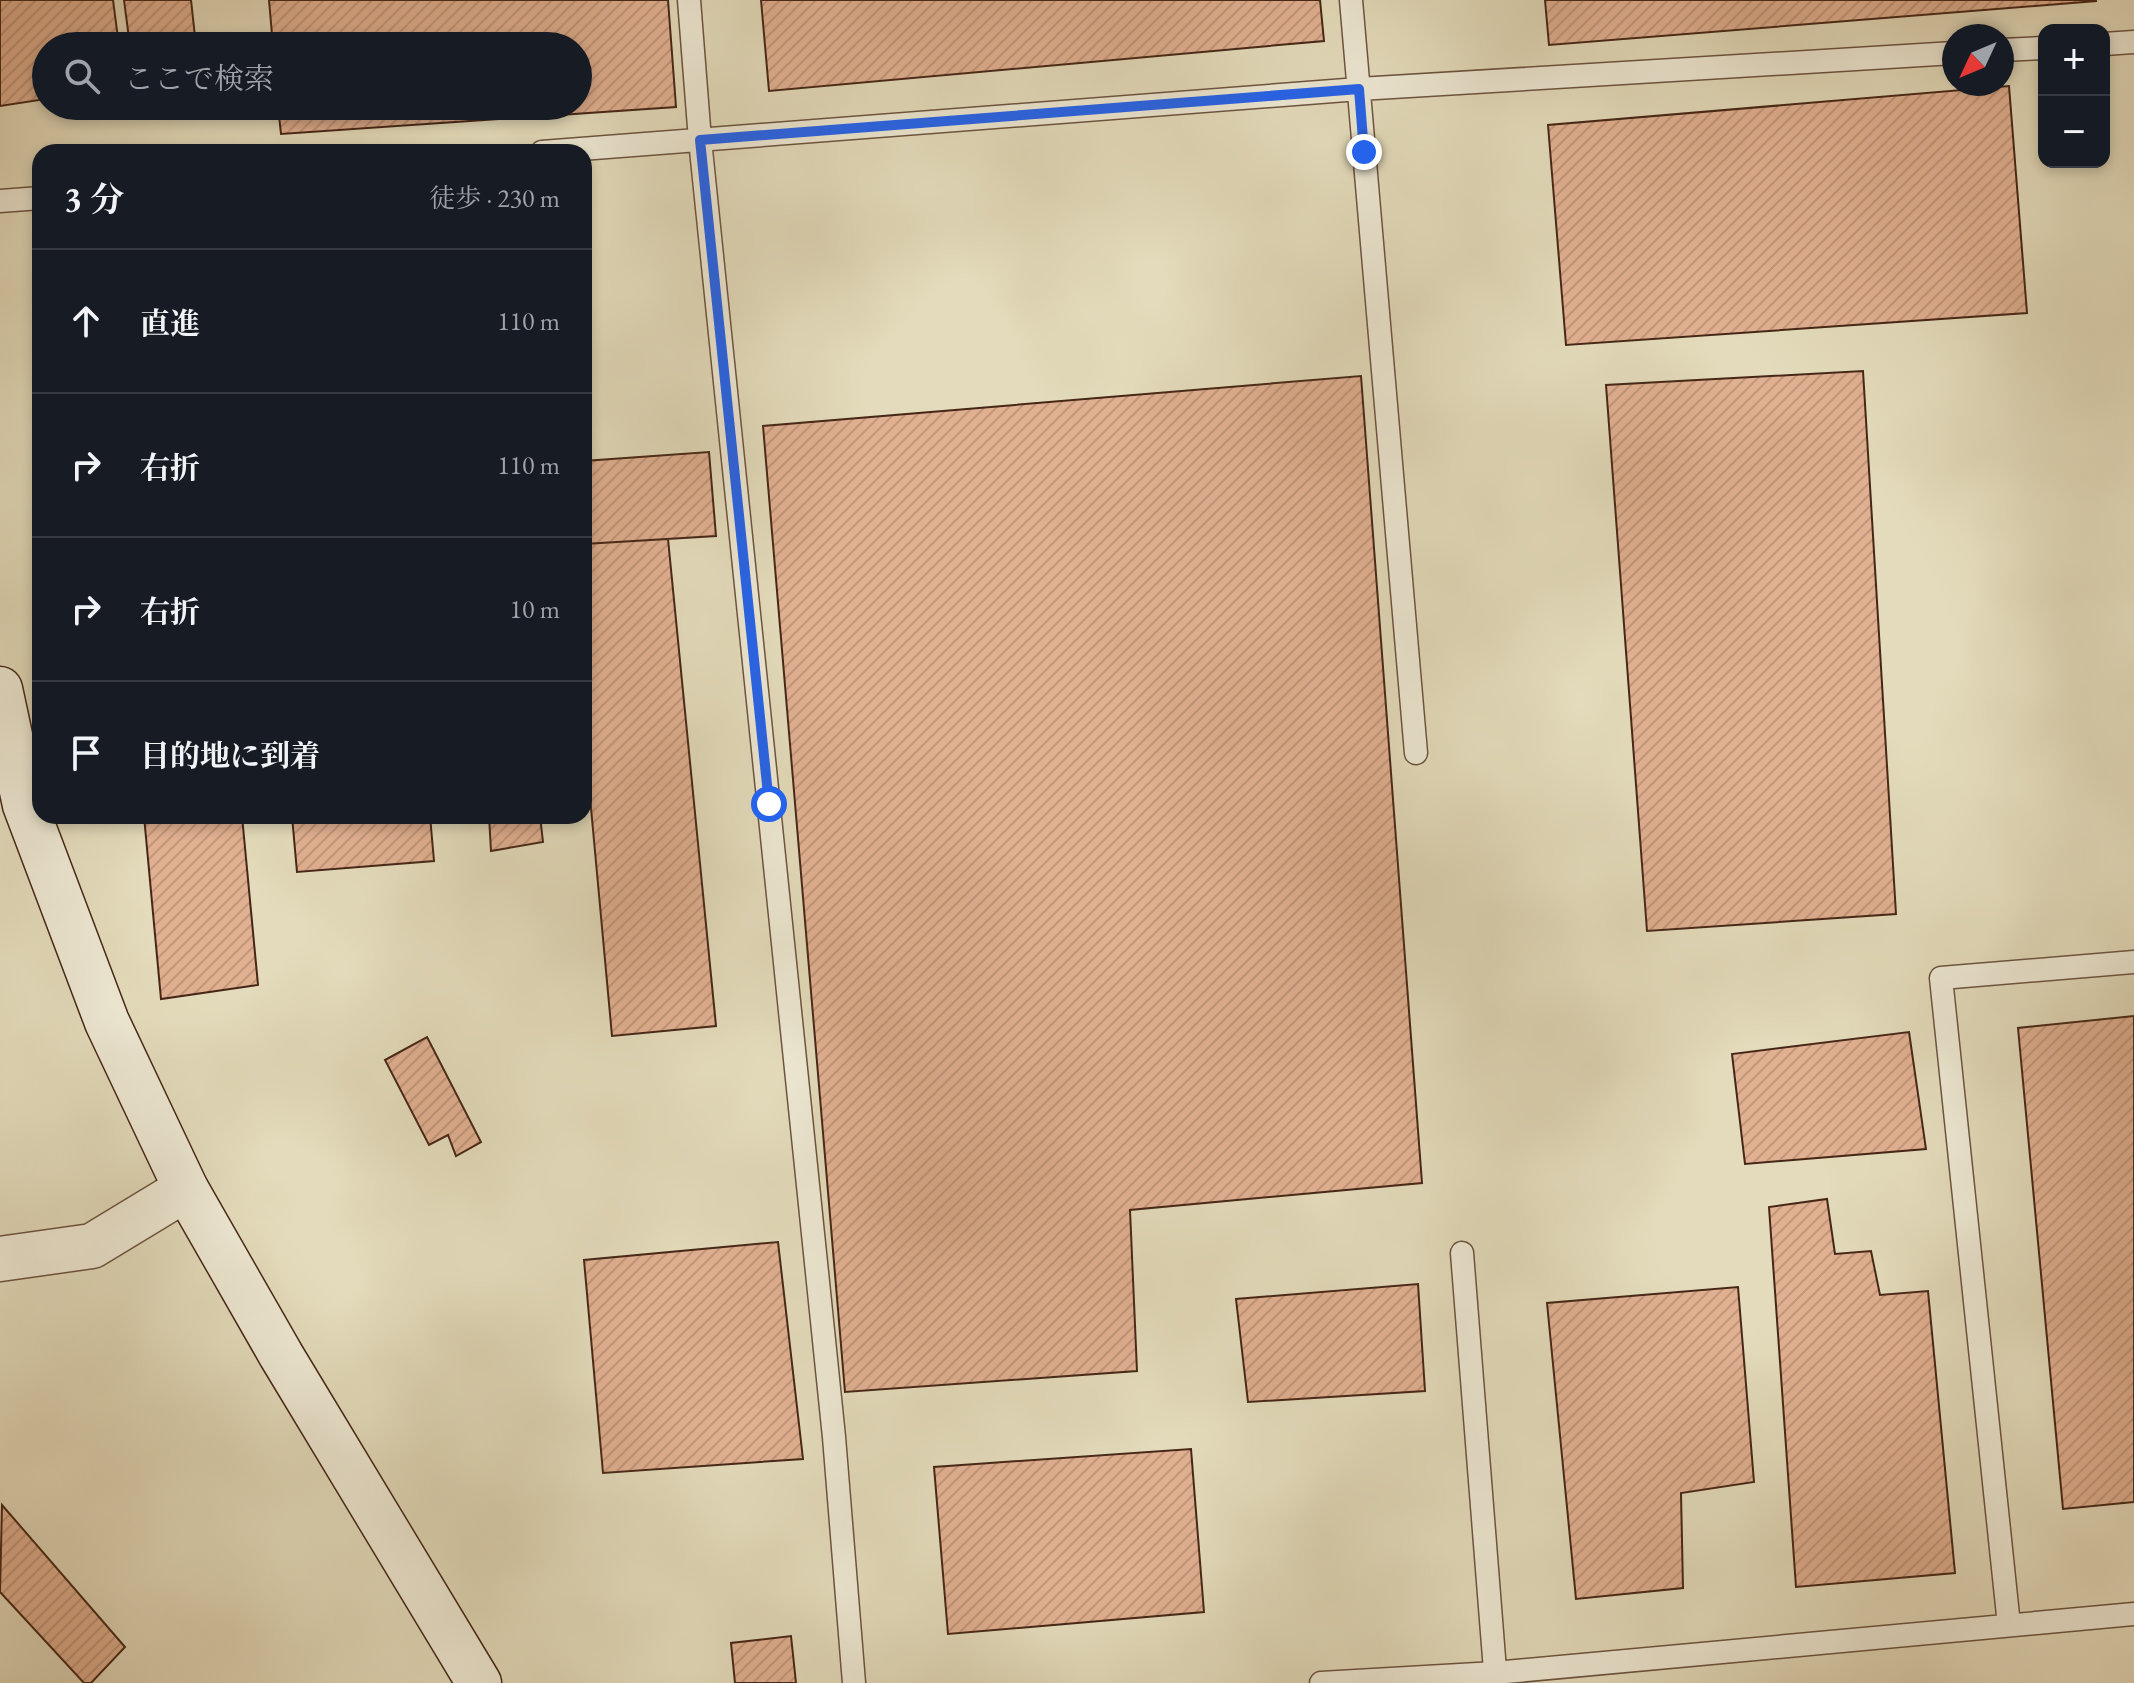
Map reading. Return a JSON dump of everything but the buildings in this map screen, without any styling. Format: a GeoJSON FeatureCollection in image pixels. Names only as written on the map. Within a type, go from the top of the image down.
{"type":"FeatureCollection","features":[{"type":"Feature","properties":{"kind":"street"},"geometry":{"type":"LineString","coordinates":[[0,689],[25,805],[32,824]]}},
{"type":"Feature","properties":{"kind":"street"},"geometry":{"type":"LineString","coordinates":[[32,824],[107,1022],[186,1189],[281,1355],[479,1683]]}},
{"type":"Feature","properties":{"kind":"street"},"geometry":{"type":"LineString","coordinates":[[0,1259],[92,1246],[186,1189]]}},
{"type":"Feature","properties":{"kind":"lane"},"geometry":{"type":"LineString","coordinates":[[689,0],[700,140],[834,1437],[854,1683]]}},
{"type":"Feature","properties":{"kind":"lane"},"geometry":{"type":"LineString","coordinates":[[1351,0],[1416,753]]}},
{"type":"Feature","properties":{"kind":"lane"},"geometry":{"type":"LineString","coordinates":[[2110,44],[2134,42]]}},
{"type":"Feature","properties":{"kind":"lane"},"geometry":{"type":"LineString","coordinates":[[2014,49],[2038,48]]}},
{"type":"Feature","properties":{"kind":"lane"},"geometry":{"type":"LineString","coordinates":[[592,148],[1359,89],[1942,54]]}},
{"type":"Feature","properties":{"kind":"lane"},"geometry":{"type":"LineString","coordinates":[[0,201],[32,199]]}},
{"type":"Feature","properties":{"kind":"lane"},"geometry":{"type":"LineString","coordinates":[[2009,1625],[1941,978],[2134,962]]}},
{"type":"Feature","properties":{"kind":"lane"},"geometry":{"type":"LineString","coordinates":[[1462,1253],[1495,1678]]}},
{"type":"Feature","properties":{"kind":"lane"},"geometry":{"type":"LineString","coordinates":[[1321,1683],[1495,1678],[2134,1614]]}},
{"type":"Feature","properties":{"kind":"route"},"geometry":{"type":"LineString","coordinates":[[769,804],[700,140],[1359,89],[1364,152]]}}]}
